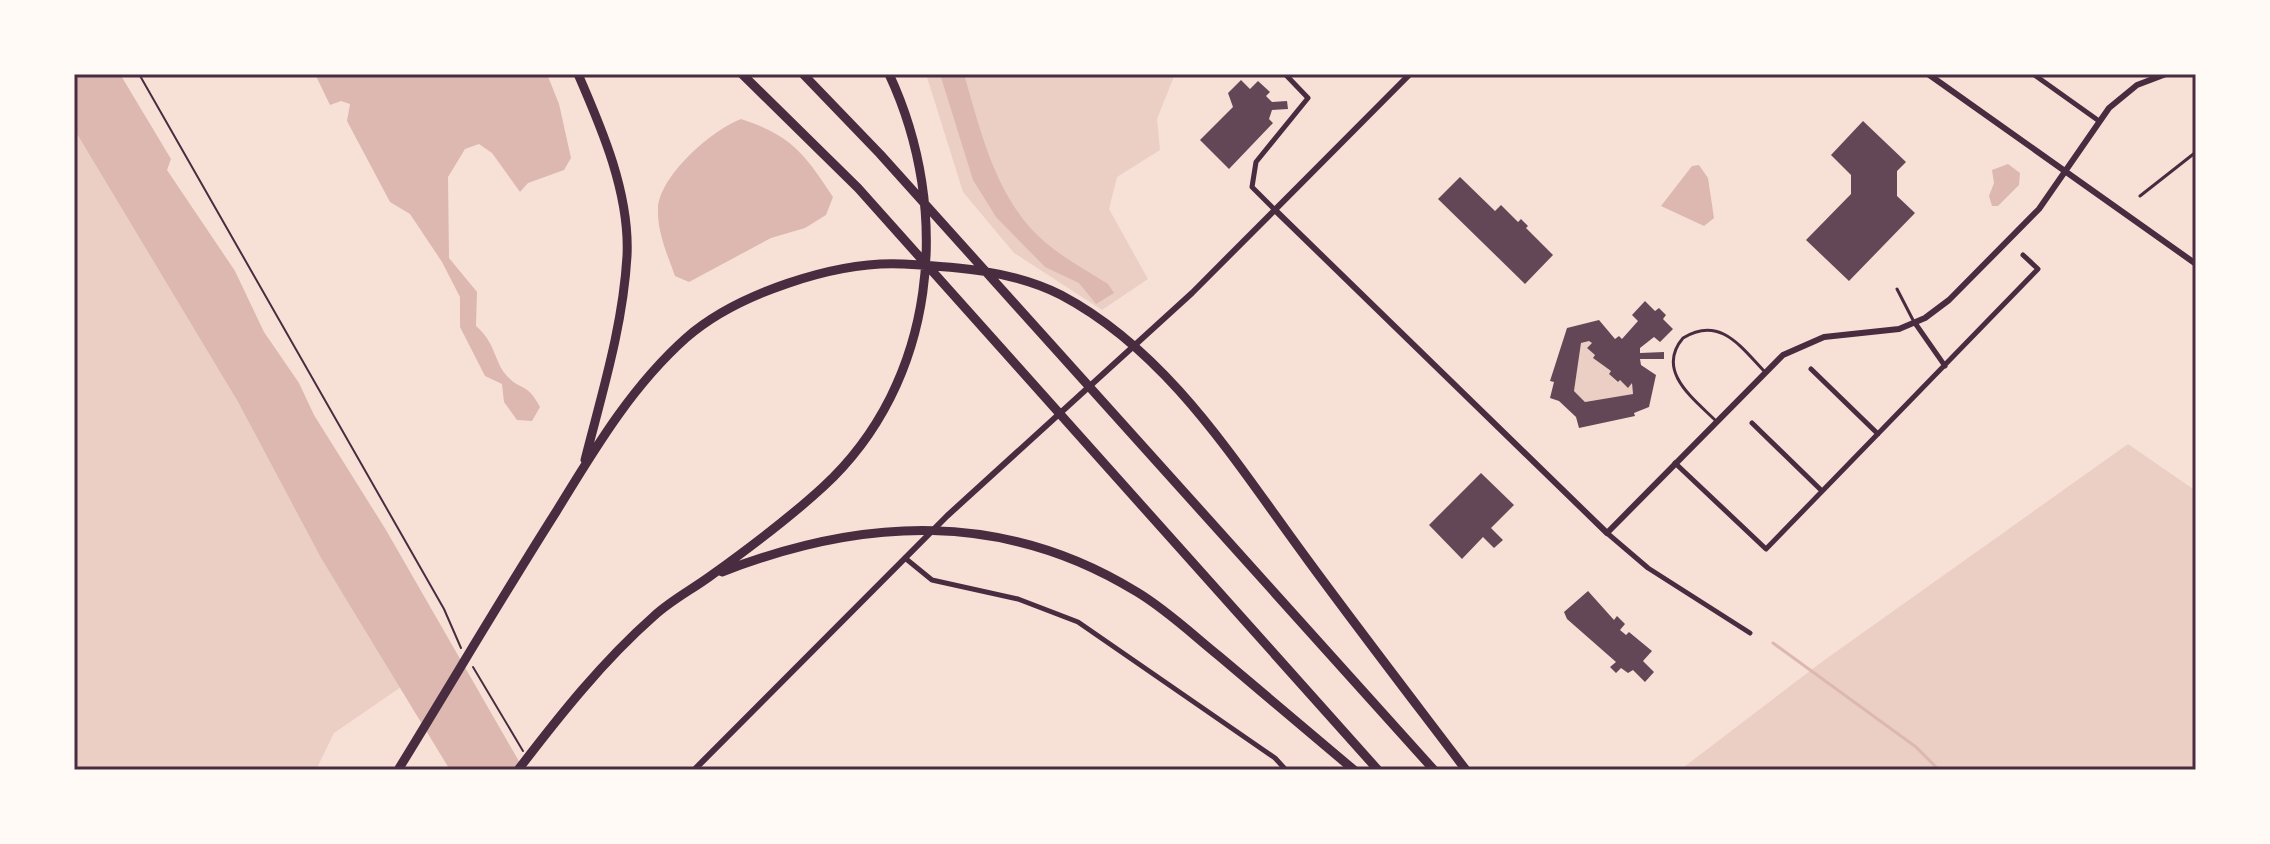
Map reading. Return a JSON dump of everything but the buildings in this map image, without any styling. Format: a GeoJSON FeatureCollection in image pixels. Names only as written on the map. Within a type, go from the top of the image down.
{"type":"FeatureCollection","features":[{"type":"Feature","properties":{"kind":"highway"},"geometry":{"type":"LineString","coordinates":[[578,74],[603,134],[620,194],[627,254],[618,326],[583,467]]}},
{"type":"Feature","properties":{"kind":"highway"},"geometry":{"type":"LineString","coordinates":[[742,74],[858,188],[1378,770]]}},
{"type":"Feature","properties":{"kind":"highway"},"geometry":{"type":"LineString","coordinates":[[803,74],[880,154],[1434,770]]}},
{"type":"Feature","properties":{"kind":"highway"},"geometry":{"type":"LineString","coordinates":[[518,770],[610,657],[657,613],[780,525],[825,485],[868,438],[896,388],[924,308],[926,198],[912,137],[889,74]]}},
{"type":"Feature","properties":{"kind":"highway"},"geometry":{"type":"LineString","coordinates":[[400,767],[479,632],[625,404],[688,336],[775,287],[827,271],[876,263],[968,269],[1021,279],[1058,293],[1102,319],[1133,343],[1175,387],[1466,770]]}},
{"type":"Feature","properties":{"kind":"highway"},"geometry":{"type":"LineString","coordinates":[[708,578],[779,550],[890,530],[977,533],[1024,542],[1070,558],[1138,593],[1354,770]]}},
{"type":"Feature","properties":{"kind":"street"},"geometry":{"type":"LineString","coordinates":[[1285,74],[1308,98],[1252,170],[1252,187],[1607,533],[1648,568],[1750,633]]}},
{"type":"Feature","properties":{"kind":"street"},"geometry":{"type":"LineString","coordinates":[[694,770],[905,558],[1032,438],[1121,360],[1276,211],[1410,74]]}},
{"type":"Feature","properties":{"kind":"street"},"geometry":{"type":"LineString","coordinates":[[1928,74],[2196,264]]}},
{"type":"Feature","properties":{"kind":"street"},"geometry":{"type":"LineString","coordinates":[[2033,74],[2099,121]]}},
{"type":"Feature","properties":{"kind":"street"},"geometry":{"type":"LineString","coordinates":[[1607,533],[1783,355],[1812,340],[1839,334],[1888,332],[1915,323],[1949,300],[2039,209],[2099,121],[2126,92],[2166,74]]}},
{"type":"Feature","properties":{"kind":"street"},"geometry":{"type":"LineString","coordinates":[[1675,463],[1766,549],[2038,269],[2023,255]]}},
{"type":"Feature","properties":{"kind":"street"},"geometry":{"type":"LineString","coordinates":[[1915,323],[1945,366]]}},
{"type":"Feature","properties":{"kind":"street"},"geometry":{"type":"LineString","coordinates":[[1811,369],[1878,434]]}},
{"type":"Feature","properties":{"kind":"street"},"geometry":{"type":"LineString","coordinates":[[1752,423],[1822,491]]}},
{"type":"Feature","properties":{"kind":"street"},"geometry":{"type":"LineString","coordinates":[[905,558],[932,580],[1018,599],[1078,622],[1275,758],[1286,770]]}},
{"type":"Feature","properties":{"kind":"lane"},"geometry":{"type":"LineString","coordinates":[[2140,196],[2196,152]]}},
{"type":"Feature","properties":{"kind":"lane"},"geometry":{"type":"LineString","coordinates":[[1897,289],[1915,323]]}},
{"type":"Feature","properties":{"kind":"lane"},"geometry":{"type":"LineString","coordinates":[[1716,421],[1679,384],[1673,358],[1676,347],[1695,331],[1726,333],[1765,372]]}},
{"type":"Feature","properties":{"kind":"path"},"geometry":{"type":"LineString","coordinates":[[139,74],[444,609],[462,650]]}},
{"type":"Feature","properties":{"kind":"path"},"geometry":{"type":"LineString","coordinates":[[470,663],[526,756]]}},
{"type":"Feature","properties":{"kind":"shaded area"},"geometry":{"type":"Polygon","coordinates":[[[74,74],[120,74],[171,159],[167,170],[235,271],[264,332],[299,383],[314,415],[386,530],[524,770],[450,770],[321,558],[238,402],[74,129],[74,74]]]}},
{"type":"Feature","properties":{"kind":"shaded area"},"geometry":{"type":"Polygon","coordinates":[[[315,74],[547,74],[559,104],[571,158],[564,170],[528,183],[520,192],[492,153],[479,144],[465,149],[448,177],[449,258],[477,292],[476,326],[483,332],[503,371],[531,393],[540,407],[532,421],[517,420],[504,402],[502,384],[485,376],[460,327],[460,297],[442,262],[410,214],[390,202],[347,121],[350,104],[341,101],[330,105],[315,74]]]}},
{"type":"Feature","properties":{"kind":"shaded area"},"geometry":{"type":"Polygon","coordinates":[[[926,74],[1175,74],[1157,119],[1160,150],[1117,177],[1109,209],[1148,279],[1102,310],[1014,253],[963,192],[926,74]]]}},
{"type":"Feature","properties":{"kind":"shaded area"},"geometry":{"type":"Polygon","coordinates":[[[940,74],[964,74],[993,165],[1015,208],[1029,226],[1053,249],[1108,284],[1114,293],[1096,304],[1079,283],[1045,267],[996,217],[973,180],[940,74]]]}},
{"type":"Feature","properties":{"kind":"shaded area"},"geometry":{"type":"Polygon","coordinates":[[[741,119],[773,132],[795,148],[833,197],[826,215],[805,228],[771,238],[689,282],[675,276],[666,252],[658,218],[661,196],[667,183],[689,156],[716,133],[741,119]]]}},
{"type":"Feature","properties":{"kind":"shaded area"},"geometry":{"type":"Polygon","coordinates":[[[74,129],[238,402],[321,558],[401,687],[334,733],[316,770],[74,770],[74,129]]]}},
{"type":"Feature","properties":{"kind":"shaded area"},"geometry":{"type":"Polygon","coordinates":[[[2008,164],[2020,173],[2019,185],[1998,206],[1992,206],[1989,196],[1994,183],[1992,170],[2008,164]]]}},
{"type":"Feature","properties":{"kind":"shaded area"},"geometry":{"type":"Polygon","coordinates":[[[1699,165],[1708,178],[1714,218],[1704,226],[1661,206],[1692,166],[1699,165]]]}},
{"type":"Feature","properties":{"kind":"shaded area"},"geometry":{"type":"Polygon","coordinates":[[[1581,343],[1592,343],[1587,348],[1595,355],[1593,358],[1611,371],[1609,374],[1617,382],[1620,380],[1628,387],[1632,383],[1633,394],[1585,402],[1574,391],[1581,343]]]}},
{"type":"Feature","properties":{"kind":"shaded area"},"geometry":{"type":"Polygon","coordinates":[[[2128,444],[2196,491],[2196,770],[1680,770],[1823,661],[2128,444]]]}},
{"type":"Feature","properties":{"kind":"waterway"},"geometry":{"type":"LineString","coordinates":[[1773,643],[1916,747],[1939,770]]}}]}
